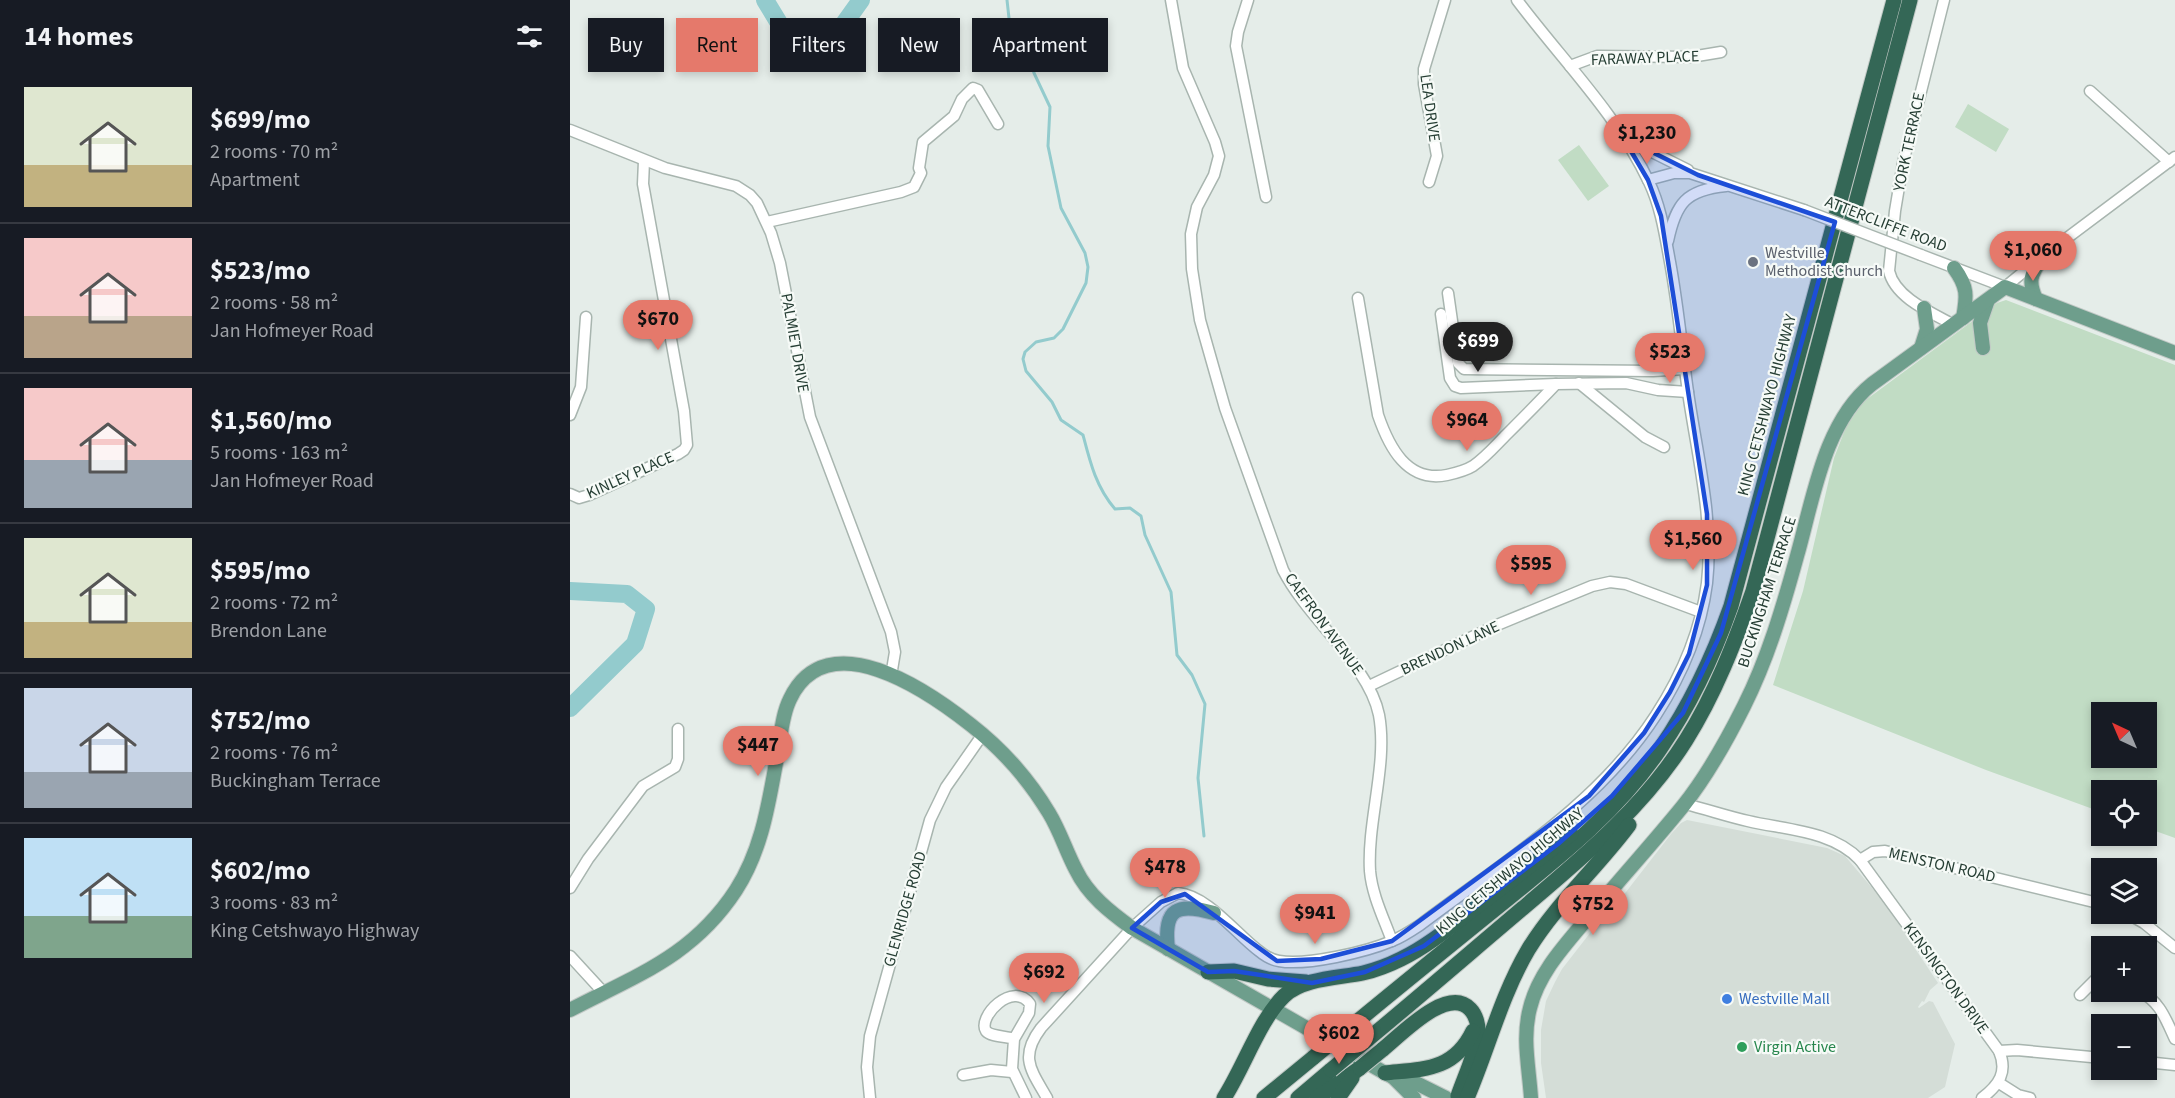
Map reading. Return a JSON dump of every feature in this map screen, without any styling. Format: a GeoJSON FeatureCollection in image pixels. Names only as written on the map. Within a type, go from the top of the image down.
{"type":"FeatureCollection","features":[{"type":"Feature","properties":{"kind":"highway","name":"KING CETSHWAYO HIGHWAY"},"geometry":{"type":"LineString","coordinates":[[1264,1098],[1592,828],[1646,768],[1683,713],[1709,664],[1731,606],[1894,0]]}},
{"type":"Feature","properties":{"kind":"highway"},"geometry":{"type":"LineString","coordinates":[[1467,1098],[1508,988],[1529,948],[1555,912],[1628,827],[1686,741],[1703,712],[1727,661],[1753,591],[1910,0]]}},
{"type":"Feature","properties":{"kind":"highway"},"geometry":{"type":"LineString","coordinates":[[1224,1098],[1284,996],[1292,990],[1312,983],[1384,967],[1424,946],[1587,820],[1627,780],[1683,713]]}},
{"type":"Feature","properties":{"kind":"highway"},"geometry":{"type":"LineString","coordinates":[[1298,1098],[1607,835],[1662,774]]}},
{"type":"Feature","properties":{"kind":"highway"},"geometry":{"type":"LineString","coordinates":[[1208,972],[1234,971],[1312,983]]}},
{"type":"Feature","properties":{"kind":"highway"},"geometry":{"type":"LineString","coordinates":[[1317,1098],[1360,1068],[1438,1006],[1455,1002],[1467,1006],[1474,1015],[1478,1035],[1457,1098]]}},
{"type":"Feature","properties":{"kind":"highway"},"geometry":{"type":"LineString","coordinates":[[1389,1075],[1429,1069],[1448,1061],[1466,1044],[1477,1022]]}},
{"type":"Feature","properties":{"kind":"highway"},"geometry":{"type":"LineString","coordinates":[[1338,1098],[1360,1068]]}},
{"type":"Feature","properties":{"kind":"main road"},"geometry":{"type":"LineString","coordinates":[[2036,299],[2031,279],[2043,256]]}},
{"type":"Feature","properties":{"kind":"main road"},"geometry":{"type":"LineString","coordinates":[[1954,268],[1963,282],[1966,293],[1958,321]]}},
{"type":"Feature","properties":{"kind":"main road","name":"BUCKINGHAM TERRACE"},"geometry":{"type":"LineString","coordinates":[[1531,1098],[1525,1045],[1527,1023],[1537,989],[1567,942],[1685,804],[1726,740],[1763,666],[1786,595],[1824,460],[1838,425],[1862,392],[2005,287]]}},
{"type":"Feature","properties":{"kind":"main road","name":"ATTERCLIFFE ROAD"},"geometry":{"type":"LineString","coordinates":[[2005,287],[2175,353]]}},
{"type":"Feature","properties":{"kind":"main road"},"geometry":{"type":"LineString","coordinates":[[1983,348],[1980,323],[1989,299]]}},
{"type":"Feature","properties":{"kind":"main road"},"geometry":{"type":"LineString","coordinates":[[1921,348],[1927,329],[1924,308]]}},
{"type":"Feature","properties":{"kind":"main road"},"geometry":{"type":"LineString","coordinates":[[570,1010],[660,964],[680,951],[712,921],[738,887],[760,840],[789,700],[802,682],[818,669],[832,664],[858,664],[891,676],[940,702],[983,734],[1010,760],[1035,792],[1055,824],[1076,871],[1104,907],[1132,928],[1389,1075],[1414,1098]]}},
{"type":"Feature","properties":{"kind":"main road"},"geometry":{"type":"LineString","coordinates":[[1168,949],[1166,928],[1176,911],[1187,907],[1214,913]]}},
{"type":"Feature","properties":{"kind":"main road"},"geometry":{"type":"LineString","coordinates":[[1389,1075],[1414,1082],[1446,1098]]}},
{"type":"Feature","properties":{"kind":"street","name":"CAEFRON AVENUE"},"geometry":{"type":"LineString","coordinates":[[1171,0],[1183,68],[1219,156],[1214,175],[1197,207],[1192,224],[1191,249],[1200,320],[1211,364],[1238,445],[1289,581],[1369,686],[1378,714],[1381,731],[1370,873],[1392,941]]}},
{"type":"Feature","properties":{"kind":"street"},"geometry":{"type":"LineString","coordinates":[[1248,0],[1236,46],[1266,196]]}},
{"type":"Feature","properties":{"kind":"street","name":"LEA DRIVE"},"geometry":{"type":"LineString","coordinates":[[1429,182],[1437,156],[1424,84],[1424,69],[1445,0]]}},
{"type":"Feature","properties":{"kind":"street"},"geometry":{"type":"LineString","coordinates":[[1014,1039],[989,1033],[985,1028],[991,1011],[999,1002],[1010,996],[1026,998],[1030,1006],[1014,1039],[1012,1072],[1027,1098],[1045,1094],[1030,1067],[1030,1045],[1041,1028],[1132,928],[1161,902],[1178,893],[1193,897],[1259,952],[1277,961],[1299,962],[1321,959],[1369,949],[1392,941],[1420,925],[1589,796],[1620,763],[1656,715],[1689,654],[1707,585],[1708,534],[1704,491],[1661,216],[1648,180],[1615,124],[1517,0]]}},
{"type":"Feature","properties":{"kind":"street","name":"YORK TERRACE"},"geometry":{"type":"LineString","coordinates":[[1944,0],[1902,163],[1889,264],[1891,279],[1895,286],[1924,308],[1958,321]]}},
{"type":"Feature","properties":{"kind":"street","name":"FARAWAY PLACE"},"geometry":{"type":"LineString","coordinates":[[1570,66],[1597,56],[1691,57],[1721,52]]}},
{"type":"Feature","properties":{"kind":"street"},"geometry":{"type":"LineString","coordinates":[[767,222],[880,197],[914,187],[921,173],[919,168],[923,142],[954,116],[962,99],[973,88],[978,90],[998,124]]}},
{"type":"Feature","properties":{"kind":"street"},"geometry":{"type":"LineString","coordinates":[[2005,287],[2172,159],[2091,91]]}},
{"type":"Feature","properties":{"kind":"street"},"geometry":{"type":"LineString","coordinates":[[1615,124],[1654,153],[1698,175]]}},
{"type":"Feature","properties":{"kind":"street","name":"PALMIET DRIVE"},"geometry":{"type":"LineString","coordinates":[[570,130],[644,161],[726,182],[744,189],[757,203],[767,222],[780,263],[810,417],[891,632],[895,652],[891,676]]}},
{"type":"Feature","properties":{"kind":"street","name":"KINLEY PLACE"},"geometry":{"type":"LineString","coordinates":[[570,494],[579,498],[589,495],[678,454],[687,445],[684,411],[645,192],[644,161]]}},
{"type":"Feature","properties":{"kind":"street","name":"ATTERCLIFFE ROAD"},"geometry":{"type":"LineString","coordinates":[[1648,180],[1674,173],[1698,175],[1732,185],[2005,287]]}},
{"type":"Feature","properties":{"kind":"street"},"geometry":{"type":"LineString","coordinates":[[1667,246],[1672,220],[1688,196],[1703,189],[1732,185]]}},
{"type":"Feature","properties":{"kind":"street"},"geometry":{"type":"LineString","coordinates":[[1449,293],[1458,363],[1464,369],[1629,371],[1685,369]]}},
{"type":"Feature","properties":{"kind":"street"},"geometry":{"type":"LineString","coordinates":[[1358,298],[1378,415],[1384,433],[1404,464],[1426,476],[1443,476],[1472,466],[1490,451],[1556,384]]}},
{"type":"Feature","properties":{"kind":"street"},"geometry":{"type":"LineString","coordinates":[[1441,314],[1450,378],[1455,386],[1461,388],[1626,383],[1658,390],[1688,392]]}},
{"type":"Feature","properties":{"kind":"street"},"geometry":{"type":"LineString","coordinates":[[570,415],[581,387],[586,317]]}},
{"type":"Feature","properties":{"kind":"street"},"geometry":{"type":"LineString","coordinates":[[1579,383],[1645,437],[1664,447]]}},
{"type":"Feature","properties":{"kind":"street","name":"BRENDON LANE"},"geometry":{"type":"LineString","coordinates":[[1369,686],[1497,625],[1599,584],[1610,582],[1626,585],[1701,612]]}},
{"type":"Feature","properties":{"kind":"street"},"geometry":{"type":"LineString","coordinates":[[570,888],[588,859],[643,786],[675,767],[678,759],[678,729]]}},
{"type":"Feature","properties":{"kind":"street","name":"GLENRIDGE ROAD"},"geometry":{"type":"LineString","coordinates":[[870,1098],[867,1067],[870,1036],[930,820],[946,787],[983,734]]}},
{"type":"Feature","properties":{"kind":"street"},"geometry":{"type":"LineString","coordinates":[[1685,804],[1832,840],[1847,848],[1860,860]]}},
{"type":"Feature","properties":{"kind":"street","name":"MENSTON ROAD"},"geometry":{"type":"LineString","coordinates":[[1860,860],[1873,852],[1885,851],[2091,901]]}},
{"type":"Feature","properties":{"kind":"street","name":"KENSINGTON DRIVE"},"geometry":{"type":"LineString","coordinates":[[1860,860],[1999,1051],[2004,1069],[1999,1083]]}},
{"type":"Feature","properties":{"kind":"street"},"geometry":{"type":"LineString","coordinates":[[2145,924],[2175,948]]}},
{"type":"Feature","properties":{"kind":"street"},"geometry":{"type":"LineString","coordinates":[[570,956],[604,993]]}},
{"type":"Feature","properties":{"kind":"street"},"geometry":{"type":"LineString","coordinates":[[2080,995],[2091,984]]}},
{"type":"Feature","properties":{"kind":"street"},"geometry":{"type":"LineString","coordinates":[[2155,1002],[2175,1039]]}},
{"type":"Feature","properties":{"kind":"street"},"geometry":{"type":"LineString","coordinates":[[1999,1051],[2017,1050],[2091,1057]]}},
{"type":"Feature","properties":{"kind":"street"},"geometry":{"type":"LineString","coordinates":[[2157,1063],[2175,1065]]}},
{"type":"Feature","properties":{"kind":"street"},"geometry":{"type":"LineString","coordinates":[[963,1075],[991,1070],[1012,1072]]}},
{"type":"Feature","properties":{"kind":"street"},"geometry":{"type":"LineString","coordinates":[[1982,1098],[1999,1083],[2018,1095],[2030,1098]]}},
{"type":"Feature","properties":{"kind":"highlighted area"},"geometry":{"type":"Polygon","coordinates":[[[1615,124],[1654,153],[1698,175],[1835,222],[1721,633],[1683,713],[1612,796],[1558,844],[1424,946],[1365,972],[1312,983],[1234,971],[1208,972],[1132,928],[1161,902],[1185,894],[1277,961],[1321,959],[1392,941],[1589,796],[1644,733],[1670,692],[1689,654],[1707,585],[1707,514],[1661,216],[1648,180],[1615,124]]]}},
{"type":"Feature","properties":{"kind":"shaded area"},"geometry":{"type":"Polygon","coordinates":[[[1687,820],[1827,848],[1845,856],[1884,902],[1938,983],[1918,1007],[1929,1001],[1933,1002],[1955,1044],[1945,1087],[1928,1098],[1546,1098],[1541,1063],[1541,1030],[1546,1001],[1555,982],[1562,969],[1590,933],[1619,901],[1671,834],[1687,820]]]}},
{"type":"Feature","properties":{"kind":"green space"},"geometry":{"type":"Polygon","coordinates":[[[1968,104],[2009,129],[1996,152],[1955,127],[1968,104]]]}},
{"type":"Feature","properties":{"kind":"green space"},"geometry":{"type":"Polygon","coordinates":[[[1579,145],[1609,186],[1588,201],[1558,160],[1579,145]]]}},
{"type":"Feature","properties":{"kind":"green space"},"geometry":{"type":"Polygon","coordinates":[[[2006,300],[2175,365],[2175,838],[2157,832],[2157,780],[2091,780],[2091,808],[1986,770],[1773,685],[1803,591],[1834,458],[1846,427],[1863,402],[1997,303],[2006,300]]]}},
{"type":"Feature","properties":{"kind":"waterway"},"geometry":{"type":"LineString","coordinates":[[765,0],[785,33],[824,36],[841,28],[861,0]]}},
{"type":"Feature","properties":{"kind":"waterway"},"geometry":{"type":"LineString","coordinates":[[1007,0],[1010,27],[1028,55],[1050,107],[1048,146],[1061,208],[1085,253],[1088,267],[1086,283],[1063,329],[1054,338],[1036,342],[1025,352],[1023,359],[1026,371],[1052,402],[1061,420],[1083,435],[1094,474],[1108,501],[1115,509],[1130,508],[1141,516],[1145,535],[1171,592],[1177,655],[1192,675],[1205,704],[1198,778],[1204,836]]}},
{"type":"Feature","properties":{"kind":"waterway"},"geometry":{"type":"LineString","coordinates":[[570,591],[627,594],[646,609],[635,644],[570,708]]}},
{"type":"Feature","properties":{"kind":"place","name":"Westville Methodist Church"},"geometry":{"type":"Point","coordinates":[1753,262]}},
{"type":"Feature","properties":{"kind":"place","name":"Westville Mall"},"geometry":{"type":"Point","coordinates":[1727,999]}},
{"type":"Feature","properties":{"kind":"place","name":"Virgin Active"},"geometry":{"type":"Point","coordinates":[1742,1047]}}]}
